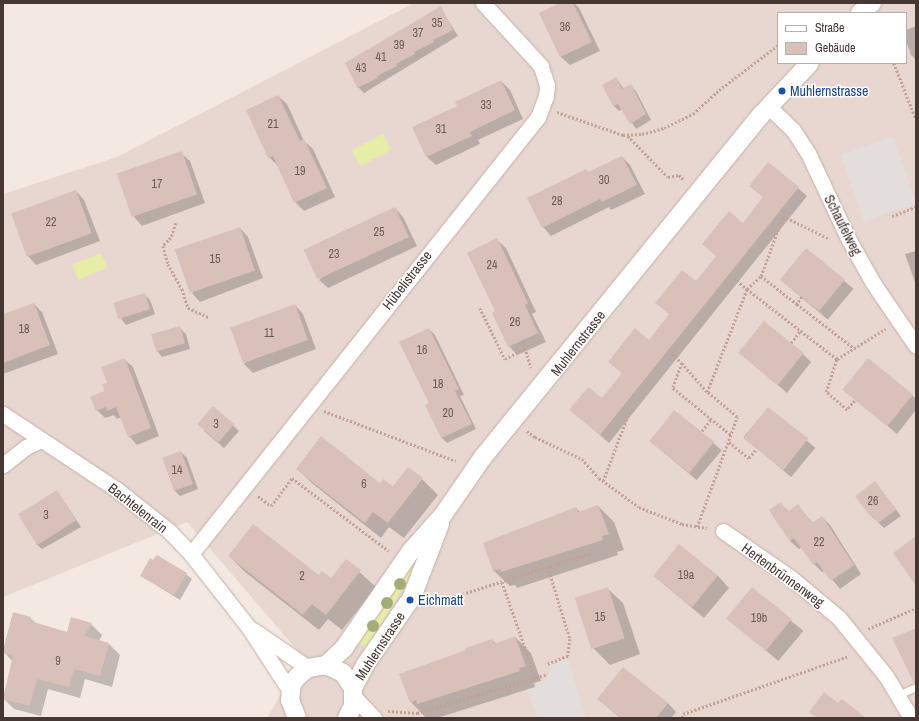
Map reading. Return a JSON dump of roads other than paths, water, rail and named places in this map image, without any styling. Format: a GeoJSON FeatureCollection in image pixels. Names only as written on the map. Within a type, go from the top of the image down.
{"type":"FeatureCollection","features":[{"type":"Feature","properties":{"kind":"street","name":"Hübelistrasse"},"geometry":{"type":"LineString","coordinates":[[191,554],[308,406],[529,132],[543,107],[547,85],[541,66],[483,3]]}},
{"type":"Feature","properties":{"kind":"street"},"geometry":{"type":"LineString","coordinates":[[861,12],[871,3]]}},
{"type":"Feature","properties":{"kind":"street","name":"Muhlernstrasse"},"geometry":{"type":"LineString","coordinates":[[354,693],[343,673],[326,665],[344,648],[411,551],[443,515],[472,472],[513,420],[547,381],[768,106],[809,64]]}},
{"type":"Feature","properties":{"kind":"street","name":"Schaufelweg"},"geometry":{"type":"LineString","coordinates":[[768,106],[793,130],[808,154],[849,240],[916,346]]}},
{"type":"Feature","properties":{"kind":"street","name":"Bachtelenrain"},"geometry":{"type":"LineString","coordinates":[[3,414],[116,489],[169,531],[191,554],[249,628],[290,691]]}},
{"type":"Feature","properties":{"kind":"street"},"geometry":{"type":"LineString","coordinates":[[3,465],[26,447],[41,440]]}},
{"type":"Feature","properties":{"kind":"street","name":"Muhlernstrasse"},"geometry":{"type":"LineString","coordinates":[[347,718],[353,706],[354,693],[365,665],[412,597],[443,515]]}},
{"type":"Feature","properties":{"kind":"street","name":"Hertenbrünnenweg"},"geometry":{"type":"LineString","coordinates":[[723,531],[790,576],[839,618],[867,650],[898,695],[911,718]]}},
{"type":"Feature","properties":{"kind":"street","name":"Bachtelenrain"},"geometry":{"type":"LineString","coordinates":[[249,628],[308,668]]}},
{"type":"Feature","properties":{"kind":"street"},"geometry":{"type":"LineString","coordinates":[[293,715],[290,691],[297,677],[308,668],[326,665]]}},
{"type":"Feature","properties":{"kind":"street"},"geometry":{"type":"LineString","coordinates":[[354,693],[378,714]]}},
{"type":"Feature","properties":{"kind":"lane"},"geometry":{"type":"LineString","coordinates":[[898,695],[916,687]]}},
{"type":"Feature","properties":{"kind":"place","name":"Muhlernstrasse"},"geometry":{"type":"Point","coordinates":[782,91]}},
{"type":"Feature","properties":{"kind":"place","name":"Eichmatt"},"geometry":{"type":"Point","coordinates":[410,600]}}]}
